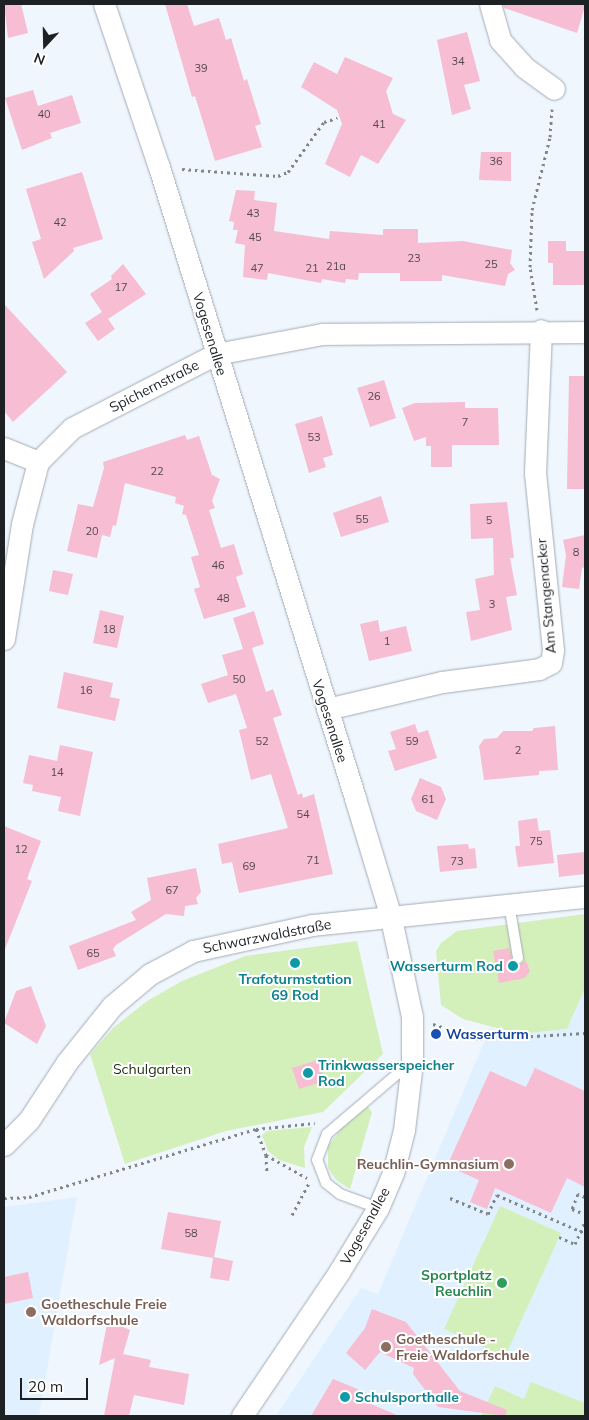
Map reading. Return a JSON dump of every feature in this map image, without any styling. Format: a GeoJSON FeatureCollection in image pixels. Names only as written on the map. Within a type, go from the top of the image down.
{"type":"FeatureCollection","features":[{"type":"Feature","properties":{"kind":"street","name":"Vogesenallee"},"geometry":{"type":"LineString","coordinates":[[104,4],[159,167],[390,914],[412,1017],[412,1062],[404,1130],[393,1173],[378,1208],[242,1416]]}},
{"type":"Feature","properties":{"kind":"street"},"geometry":{"type":"LineString","coordinates":[[490,4],[500,40],[524,67],[554,89]]}},
{"type":"Feature","properties":{"kind":"street","name":"Spichernstraße"},"geometry":{"type":"LineString","coordinates":[[38,462],[72,428],[216,354],[322,334],[541,330],[585,332]]}},
{"type":"Feature","properties":{"kind":"street","name":"Am Stangenacker"},"geometry":{"type":"LineString","coordinates":[[326,709],[442,682],[540,669],[551,662],[553,650],[535,473],[541,330]]}},
{"type":"Feature","properties":{"kind":"street"},"geometry":{"type":"LineString","coordinates":[[4,448],[38,462],[22,524],[4,639]]}},
{"type":"Feature","properties":{"kind":"street","name":"Schwarzwaldstraße"},"geometry":{"type":"LineString","coordinates":[[4,1145],[29,1120],[67,1062],[112,1006],[150,974],[193,951],[252,936],[390,914],[425,914],[585,897]]}},
{"type":"Feature","properties":{"kind":"lane"},"geometry":{"type":"LineString","coordinates":[[509,904],[518,958]]}},
{"type":"Feature","properties":{"kind":"lane"},"geometry":{"type":"LineString","coordinates":[[378,1208],[340,1194],[326,1183],[317,1160],[327,1134],[340,1121],[412,1062]]}},
{"type":"Feature","properties":{"kind":"path"},"geometry":{"type":"LineString","coordinates":[[541,330],[530,267],[532,210],[550,137],[554,89]]}},
{"type":"Feature","properties":{"kind":"path"},"geometry":{"type":"LineString","coordinates":[[159,167],[278,176],[288,172],[324,122],[337,118]]}},
{"type":"Feature","properties":{"kind":"path"},"geometry":{"type":"LineString","coordinates":[[412,1017],[479,1038],[585,1033]]}},
{"type":"Feature","properties":{"kind":"path"},"geometry":{"type":"LineString","coordinates":[[4,1198],[29,1196],[256,1129],[340,1121]]}},
{"type":"Feature","properties":{"kind":"path"},"geometry":{"type":"LineString","coordinates":[[256,1129],[266,1155],[267,1172]]}},
{"type":"Feature","properties":{"kind":"path"},"geometry":{"type":"LineString","coordinates":[[266,1155],[310,1180],[326,1183]]}},
{"type":"Feature","properties":{"kind":"path"},"geometry":{"type":"LineString","coordinates":[[292,1215],[310,1180]]}},
{"type":"Feature","properties":{"kind":"path"},"geometry":{"type":"LineString","coordinates":[[585,1197],[578,1194],[572,1209],[585,1214]]}},
{"type":"Feature","properties":{"kind":"path"},"geometry":{"type":"LineString","coordinates":[[450,1198],[488,1214],[497,1195],[583,1232]]}},
{"type":"Feature","properties":{"kind":"path"},"geometry":{"type":"LineString","coordinates":[[559,1237],[576,1244],[583,1232],[585,1222]]}},
{"type":"Feature","properties":{"kind":"shaded area","name":"Reuchlin-Gymnasium"},"geometry":{"type":"Polygon","coordinates":[[[585,988],[585,1416],[276,1416],[361,1288],[378,1294],[490,1028],[519,1034],[567,1029],[585,988]]]}},
{"type":"Feature","properties":{"kind":"shaded area","name":"Goetheschule Freie Waldorfschule"},"geometry":{"type":"Polygon","coordinates":[[[77,1197],[39,1416],[4,1416],[4,1207],[77,1197]]]}},
{"type":"Feature","properties":{"kind":"green space"},"geometry":{"type":"Polygon","coordinates":[[[585,914],[585,988],[567,1029],[519,1034],[463,1019],[441,1005],[436,951],[441,943],[457,931],[585,914]]]}},
{"type":"Feature","properties":{"kind":"green space","name":"Schulgarten"},"geometry":{"type":"Polygon","coordinates":[[[357,941],[383,1054],[323,1112],[226,1131],[125,1164],[90,1054],[113,1028],[147,1001],[182,981],[245,956],[357,941]]]}},
{"type":"Feature","properties":{"kind":"green space"},"geometry":{"type":"Polygon","coordinates":[[[368,1107],[372,1112],[350,1189],[336,1180],[328,1168],[328,1146],[345,1124],[368,1107]]]}},
{"type":"Feature","properties":{"kind":"green space"},"geometry":{"type":"Polygon","coordinates":[[[312,1127],[304,1147],[305,1168],[279,1160],[268,1151],[262,1135],[267,1131],[312,1127]]]}},
{"type":"Feature","properties":{"kind":"green space","name":"Sportplatz Reuchlin"},"geometry":{"type":"Polygon","coordinates":[[[500,1206],[561,1233],[505,1357],[444,1329],[500,1206]]]}},
{"type":"Feature","properties":{"kind":"green space"},"geometry":{"type":"Polygon","coordinates":[[[531,1382],[585,1403],[585,1416],[481,1416],[495,1386],[524,1399],[531,1382]]]}},
{"type":"Feature","properties":{"kind":"building"},"geometry":{"type":"Polygon","coordinates":[[[4,4],[21,4],[28,33],[8,38],[4,4]]]}},
{"type":"Feature","properties":{"kind":"building"},"geometry":{"type":"Polygon","coordinates":[[[165,4],[187,4],[194,26],[219,18],[226,40],[231,38],[244,81],[247,79],[261,124],[255,126],[262,147],[215,161],[195,96],[192,97],[165,4]]]}},
{"type":"Feature","properties":{"kind":"building"},"geometry":{"type":"Polygon","coordinates":[[[503,4],[585,4],[585,6],[577,33],[504,8],[503,4]]]}},
{"type":"Feature","properties":{"kind":"building"},"geometry":{"type":"Polygon","coordinates":[[[467,32],[480,81],[464,85],[471,109],[452,115],[437,40],[467,32]]]}},
{"type":"Feature","properties":{"kind":"building"},"geometry":{"type":"Polygon","coordinates":[[[345,57],[393,78],[386,91],[393,114],[406,120],[378,164],[361,155],[350,177],[325,164],[342,124],[337,110],[301,87],[314,62],[337,74],[345,57]]]}},
{"type":"Feature","properties":{"kind":"building"},"geometry":{"type":"Polygon","coordinates":[[[33,90],[38,106],[72,95],[81,123],[50,133],[52,138],[22,150],[5,98],[33,90]]]}},
{"type":"Feature","properties":{"kind":"building"},"geometry":{"type":"Polygon","coordinates":[[[481,152],[511,152],[511,181],[479,180],[481,152]]]}},
{"type":"Feature","properties":{"kind":"building"},"geometry":{"type":"Polygon","coordinates":[[[82,172],[103,239],[73,248],[74,251],[44,279],[32,242],[41,239],[26,189],[82,172]]]}},
{"type":"Feature","properties":{"kind":"building"},"geometry":{"type":"Polygon","coordinates":[[[236,190],[255,191],[254,200],[277,203],[274,231],[329,239],[330,231],[383,235],[383,229],[418,229],[418,243],[463,241],[512,250],[510,263],[515,270],[508,274],[505,286],[442,275],[442,281],[400,281],[400,273],[359,273],[358,280],[346,279],[345,283],[322,279],[321,283],[268,273],[267,280],[243,277],[245,245],[235,243],[238,230],[233,230],[234,222],[229,221],[236,190]]]}},
{"type":"Feature","properties":{"kind":"building"},"geometry":{"type":"Polygon","coordinates":[[[548,241],[566,241],[566,251],[585,251],[585,285],[553,285],[553,263],[548,263],[548,241]]]}},
{"type":"Feature","properties":{"kind":"building"},"geometry":{"type":"Polygon","coordinates":[[[123,264],[146,294],[108,319],[115,329],[98,341],[85,323],[102,312],[90,294],[112,279],[111,276],[123,264]]]}},
{"type":"Feature","properties":{"kind":"building"},"geometry":{"type":"Polygon","coordinates":[[[4,304],[67,372],[13,422],[4,411],[4,304]]]}},
{"type":"Feature","properties":{"kind":"building"},"geometry":{"type":"Polygon","coordinates":[[[569,376],[585,376],[585,489],[567,489],[569,376]]]}},
{"type":"Feature","properties":{"kind":"building"},"geometry":{"type":"Polygon","coordinates":[[[384,380],[396,418],[370,427],[357,388],[384,380]]]}},
{"type":"Feature","properties":{"kind":"building"},"geometry":{"type":"Polygon","coordinates":[[[465,402],[465,408],[498,408],[499,445],[452,445],[452,467],[431,467],[431,446],[426,446],[426,437],[414,441],[402,408],[415,403],[465,402]]]}},
{"type":"Feature","properties":{"kind":"building"},"geometry":{"type":"Polygon","coordinates":[[[322,416],[333,455],[323,458],[326,467],[309,473],[295,424],[322,416]]]}},
{"type":"Feature","properties":{"kind":"building"},"geometry":{"type":"Polygon","coordinates":[[[185,435],[187,440],[199,436],[212,475],[220,479],[212,501],[215,508],[209,510],[221,548],[234,544],[243,574],[236,577],[246,607],[204,619],[194,589],[200,587],[191,557],[199,555],[186,515],[182,514],[184,506],[175,503],[176,497],[125,483],[116,526],[113,525],[110,537],[102,535],[97,558],[67,551],[78,504],[93,507],[104,468],[103,462],[185,435]]]}},
{"type":"Feature","properties":{"kind":"building"},"geometry":{"type":"Polygon","coordinates":[[[381,496],[389,522],[341,537],[333,513],[381,496]]]}},
{"type":"Feature","properties":{"kind":"building"},"geometry":{"type":"Polygon","coordinates":[[[507,502],[514,558],[510,558],[517,595],[506,597],[512,630],[471,641],[466,612],[480,610],[475,579],[494,575],[493,538],[471,539],[470,504],[507,502]]]}},
{"type":"Feature","properties":{"kind":"building"},"geometry":{"type":"Polygon","coordinates":[[[585,535],[585,567],[582,568],[579,589],[562,587],[566,555],[563,540],[585,535]]]}},
{"type":"Feature","properties":{"kind":"building"},"geometry":{"type":"Polygon","coordinates":[[[53,570],[73,574],[68,595],[49,591],[53,570]]]}},
{"type":"Feature","properties":{"kind":"building"},"geometry":{"type":"Polygon","coordinates":[[[100,610],[124,616],[117,648],[93,643],[100,610]]]}},
{"type":"Feature","properties":{"kind":"building"},"geometry":{"type":"Polygon","coordinates":[[[254,611],[264,644],[252,648],[266,692],[273,689],[282,715],[273,718],[298,795],[302,793],[303,798],[314,794],[333,874],[239,893],[232,862],[222,864],[218,844],[288,828],[271,774],[251,780],[239,730],[247,728],[236,694],[208,703],[201,684],[228,675],[222,655],[243,649],[233,618],[254,611]]]}},
{"type":"Feature","properties":{"kind":"building"},"geometry":{"type":"Polygon","coordinates":[[[378,620],[380,632],[406,626],[412,651],[369,661],[360,624],[378,620]]]}},
{"type":"Feature","properties":{"kind":"building"},"geometry":{"type":"Polygon","coordinates":[[[64,672],[113,683],[110,697],[120,699],[115,721],[57,708],[64,672]]]}},
{"type":"Feature","properties":{"kind":"building"},"geometry":{"type":"Polygon","coordinates":[[[415,724],[418,733],[428,730],[437,758],[395,771],[388,751],[396,749],[390,732],[415,724]]]}},
{"type":"Feature","properties":{"kind":"building"},"geometry":{"type":"Polygon","coordinates":[[[555,726],[558,770],[539,771],[539,775],[484,780],[479,746],[484,739],[497,738],[503,731],[532,731],[534,728],[555,726]]]}},
{"type":"Feature","properties":{"kind":"building"},"geometry":{"type":"Polygon","coordinates":[[[60,745],[93,752],[80,816],[58,811],[61,797],[32,791],[33,785],[23,783],[29,755],[57,761],[60,745]]]}},
{"type":"Feature","properties":{"kind":"building"},"geometry":{"type":"Polygon","coordinates":[[[420,778],[441,787],[446,799],[437,820],[416,811],[411,799],[420,778]]]}},
{"type":"Feature","properties":{"kind":"building"},"geometry":{"type":"Polygon","coordinates":[[[537,818],[539,831],[550,830],[554,863],[518,867],[515,846],[520,846],[518,821],[537,818]]]}},
{"type":"Feature","properties":{"kind":"building"},"geometry":{"type":"Polygon","coordinates":[[[4,826],[41,841],[27,879],[32,881],[5,949],[4,826]]]}},
{"type":"Feature","properties":{"kind":"building"},"geometry":{"type":"Polygon","coordinates":[[[468,844],[469,849],[475,848],[477,868],[440,872],[437,846],[468,844]]]}},
{"type":"Feature","properties":{"kind":"building"},"geometry":{"type":"Polygon","coordinates":[[[585,852],[585,874],[559,877],[557,855],[585,852]]]}},
{"type":"Feature","properties":{"kind":"building"},"geometry":{"type":"Polygon","coordinates":[[[196,868],[201,892],[196,898],[198,904],[185,906],[184,916],[166,914],[116,945],[113,949],[116,956],[78,970],[69,946],[136,920],[131,912],[151,900],[147,878],[196,868]]]}},
{"type":"Feature","properties":{"kind":"building","name":"Wasserturm Rod"},"geometry":{"type":"Polygon","coordinates":[[[509,948],[513,963],[519,965],[526,961],[530,971],[525,978],[499,983],[493,951],[509,948]]]}},
{"type":"Feature","properties":{"kind":"building"},"geometry":{"type":"Polygon","coordinates":[[[31,986],[46,1026],[37,1044],[4,1023],[16,991],[31,986]]]}},
{"type":"Feature","properties":{"kind":"building","name":"Trinkwasserspeicher Rod"},"geometry":{"type":"Polygon","coordinates":[[[318,1060],[325,1081],[299,1089],[292,1068],[318,1060]]]}},
{"type":"Feature","properties":{"kind":"building"},"geometry":{"type":"Polygon","coordinates":[[[535,1068],[585,1091],[585,1187],[567,1178],[551,1213],[495,1188],[487,1209],[470,1202],[479,1180],[447,1166],[490,1071],[526,1087],[535,1068]]]}},
{"type":"Feature","properties":{"kind":"building"},"geometry":{"type":"Polygon","coordinates":[[[168,1212],[221,1221],[214,1257],[233,1261],[229,1281],[210,1278],[213,1258],[161,1249],[168,1212]]]}},
{"type":"Feature","properties":{"kind":"building"},"geometry":{"type":"Polygon","coordinates":[[[28,1272],[33,1298],[4,1304],[4,1277],[28,1272]]]}},
{"type":"Feature","properties":{"kind":"building"},"geometry":{"type":"Polygon","coordinates":[[[372,1309],[406,1322],[460,1391],[507,1410],[505,1416],[438,1407],[413,1374],[414,1368],[380,1352],[365,1370],[346,1353],[365,1328],[372,1309]]]}},
{"type":"Feature","properties":{"kind":"building"},"geometry":{"type":"Polygon","coordinates":[[[107,1324],[116,1324],[130,1330],[123,1354],[151,1360],[149,1367],[189,1374],[184,1405],[134,1395],[129,1416],[104,1416],[115,1358],[99,1365],[107,1324]]]}},
{"type":"Feature","properties":{"kind":"building","name":"Schulsporthalle"},"geometry":{"type":"Polygon","coordinates":[[[333,1379],[367,1393],[364,1401],[399,1416],[311,1416],[333,1379]]]}},
{"type":"Feature","properties":{"kind":"place","name":"Trafoturmstation 69 Rod"},"geometry":{"type":"Point","coordinates":[295,963]}},
{"type":"Feature","properties":{"kind":"place","name":"Wasserturm Rod"},"geometry":{"type":"Point","coordinates":[513,966]}},
{"type":"Feature","properties":{"kind":"place","name":"Wasserturm"},"geometry":{"type":"Point","coordinates":[436,1034]}},
{"type":"Feature","properties":{"kind":"place","name":"Trinkwasserspeicher Rod"},"geometry":{"type":"Point","coordinates":[308,1073]}},
{"type":"Feature","properties":{"kind":"place","name":"Reuchlin-Gymnasium"},"geometry":{"type":"Point","coordinates":[509,1164]}},
{"type":"Feature","properties":{"kind":"place","name":"Sportplatz Reuchlin"},"geometry":{"type":"Point","coordinates":[502,1283]}},
{"type":"Feature","properties":{"kind":"place","name":"Goetheschule Freie Waldorfschule"},"geometry":{"type":"Point","coordinates":[31,1312]}},
{"type":"Feature","properties":{"kind":"place","name":"Goetheschule - Freie Waldorfschule"},"geometry":{"type":"Point","coordinates":[386,1347]}},
{"type":"Feature","properties":{"kind":"place","name":"Schulsporthalle"},"geometry":{"type":"Point","coordinates":[345,1397]}}]}
